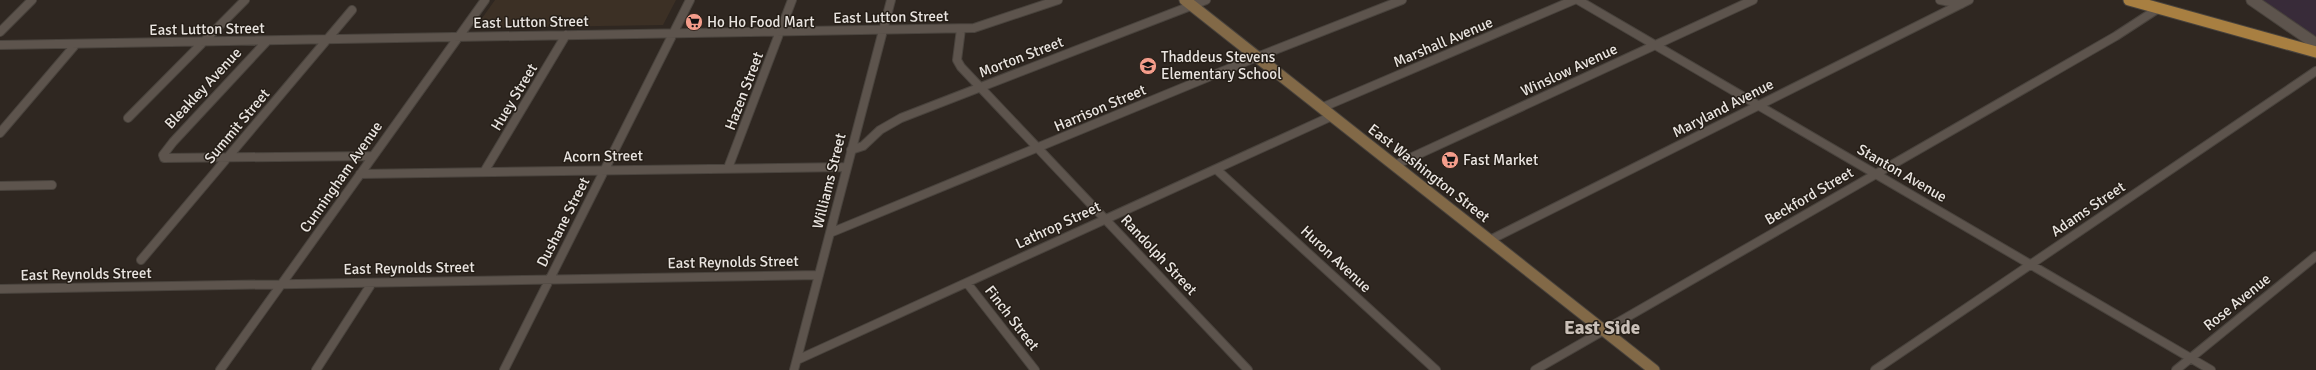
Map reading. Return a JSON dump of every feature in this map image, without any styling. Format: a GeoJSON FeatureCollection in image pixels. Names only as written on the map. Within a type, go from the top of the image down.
{"type":"FeatureCollection","features":[{"type":"Feature","properties":{"kind":"main road"},"geometry":{"type":"LineString","coordinates":[[2129,0],[2316,52]]}},
{"type":"Feature","properties":{"kind":"main road","name":"East Washington Street"},"geometry":{"type":"LineString","coordinates":[[1188,3],[1654,370]]}},
{"type":"Feature","properties":{"kind":"street"},"geometry":{"type":"LineString","coordinates":[[0,32],[32,0]]}},
{"type":"Feature","properties":{"kind":"street"},"geometry":{"type":"LineString","coordinates":[[128,118],[245,0]]}},
{"type":"Feature","properties":{"kind":"street","name":"Cunningham Avenue"},"geometry":{"type":"LineString","coordinates":[[220,370],[485,0]]}},
{"type":"Feature","properties":{"kind":"street","name":"Dushane Street"},"geometry":{"type":"LineString","coordinates":[[504,370],[690,0]]}},
{"type":"Feature","properties":{"kind":"street","name":"Hazen Street"},"geometry":{"type":"LineString","coordinates":[[728,168],[792,0]]}},
{"type":"Feature","properties":{"kind":"street","name":"Williams Street"},"geometry":{"type":"LineString","coordinates":[[794,370],[891,0]]}},
{"type":"Feature","properties":{"kind":"street"},"geometry":{"type":"LineString","coordinates":[[1035,0],[1042,6]]}},
{"type":"Feature","properties":{"kind":"street","name":"East Lutton Street"},"geometry":{"type":"LineString","coordinates":[[0,45],[961,29],[984,26],[1058,0]]}},
{"type":"Feature","properties":{"kind":"street","name":"Morton Street"},"geometry":{"type":"LineString","coordinates":[[851,150],[863,146],[880,130],[901,118],[1188,3],[1206,0]]}},
{"type":"Feature","properties":{"kind":"street","name":"Harrison Street"},"geometry":{"type":"LineString","coordinates":[[830,234],[1257,57],[1402,0]]}},
{"type":"Feature","properties":{"kind":"street","name":"Marshall Avenue"},"geometry":{"type":"LineString","coordinates":[[1321,108],[1574,0]]}},
{"type":"Feature","properties":{"kind":"street","name":"Stanton Avenue"},"geometry":{"type":"LineString","coordinates":[[1578,0],[2211,370]]}},
{"type":"Feature","properties":{"kind":"street","name":"Winslow Avenue"},"geometry":{"type":"LineString","coordinates":[[1395,165],[1753,0]]}},
{"type":"Feature","properties":{"kind":"street"},"geometry":{"type":"LineString","coordinates":[[1940,0],[1961,4]]}},
{"type":"Feature","properties":{"kind":"street","name":"Maryland Avenue"},"geometry":{"type":"LineString","coordinates":[[1490,240],[1969,0]]}},
{"type":"Feature","properties":{"kind":"street"},"geometry":{"type":"LineString","coordinates":[[2252,0],[2316,44]]}},
{"type":"Feature","properties":{"kind":"street","name":"Beckford Street"},"geometry":{"type":"LineString","coordinates":[[1534,370],[2116,36],[2159,8]]}},
{"type":"Feature","properties":{"kind":"street","name":"Summit Street"},"geometry":{"type":"LineString","coordinates":[[141,260],[352,10]]}},
{"type":"Feature","properties":{"kind":"street","name":"Randolph Street"},"geometry":{"type":"LineString","coordinates":[[961,29],[958,64],[1248,370]]}},
{"type":"Feature","properties":{"kind":"street","name":"Huey Street"},"geometry":{"type":"LineString","coordinates":[[484,172],[566,35]]}},
{"type":"Feature","properties":{"kind":"street","name":"Bleakley Avenue"},"geometry":{"type":"LineString","coordinates":[[229,157],[164,158],[163,155],[173,142],[267,41]]}},
{"type":"Feature","properties":{"kind":"street"},"geometry":{"type":"LineString","coordinates":[[0,133],[76,44]]}},
{"type":"Feature","properties":{"kind":"street","name":"Adams Street"},"geometry":{"type":"LineString","coordinates":[[1875,370],[2316,71]]}},
{"type":"Feature","properties":{"kind":"street","name":"Lathrop Street"},"geometry":{"type":"LineString","coordinates":[[797,360],[1332,116]]}},
{"type":"Feature","properties":{"kind":"street"},"geometry":{"type":"LineString","coordinates":[[229,157],[373,156]]}},
{"type":"Feature","properties":{"kind":"street","name":"Acorn Street"},"geometry":{"type":"LineString","coordinates":[[360,174],[847,167]]}},
{"type":"Feature","properties":{"kind":"street","name":"Huron Avenue"},"geometry":{"type":"LineString","coordinates":[[1216,169],[1436,370]]}},
{"type":"Feature","properties":{"kind":"street"},"geometry":{"type":"LineString","coordinates":[[0,186],[52,185]]}},
{"type":"Feature","properties":{"kind":"street","name":"Rose Avenue"},"geometry":{"type":"LineString","coordinates":[[2176,370],[2316,256]]}},
{"type":"Feature","properties":{"kind":"street","name":"East Reynolds Street"},"geometry":{"type":"LineString","coordinates":[[0,289],[819,275]]}},
{"type":"Feature","properties":{"kind":"street"},"geometry":{"type":"LineString","coordinates":[[316,370],[372,283]]}},
{"type":"Feature","properties":{"kind":"street","name":"Finch Street"},"geometry":{"type":"LineString","coordinates":[[967,283],[1035,370]]}},
{"type":"Feature","properties":{"kind":"shaded area"},"geometry":{"type":"Polygon","coordinates":[[[495,0],[676,0],[663,25],[475,28],[495,0]]]}},
{"type":"Feature","properties":{"kind":"shaded area"},"geometry":{"type":"Polygon","coordinates":[[[2260,0],[2316,0],[2316,38],[2260,0]]]}},
{"type":"Feature","properties":{"kind":"place","name":"Ho Ho Food Mart"},"geometry":{"type":"Point","coordinates":[694,22]}},
{"type":"Feature","properties":{"kind":"place","name":"Thaddeus Stevens Elementary School"},"geometry":{"type":"Point","coordinates":[1148,66]}},
{"type":"Feature","properties":{"kind":"place","name":"Fast Market"},"geometry":{"type":"Point","coordinates":[1450,160]}},
{"type":"Feature","properties":{"kind":"district","name":"East Side"},"geometry":{"type":"Point","coordinates":[1602,327]}}]}
